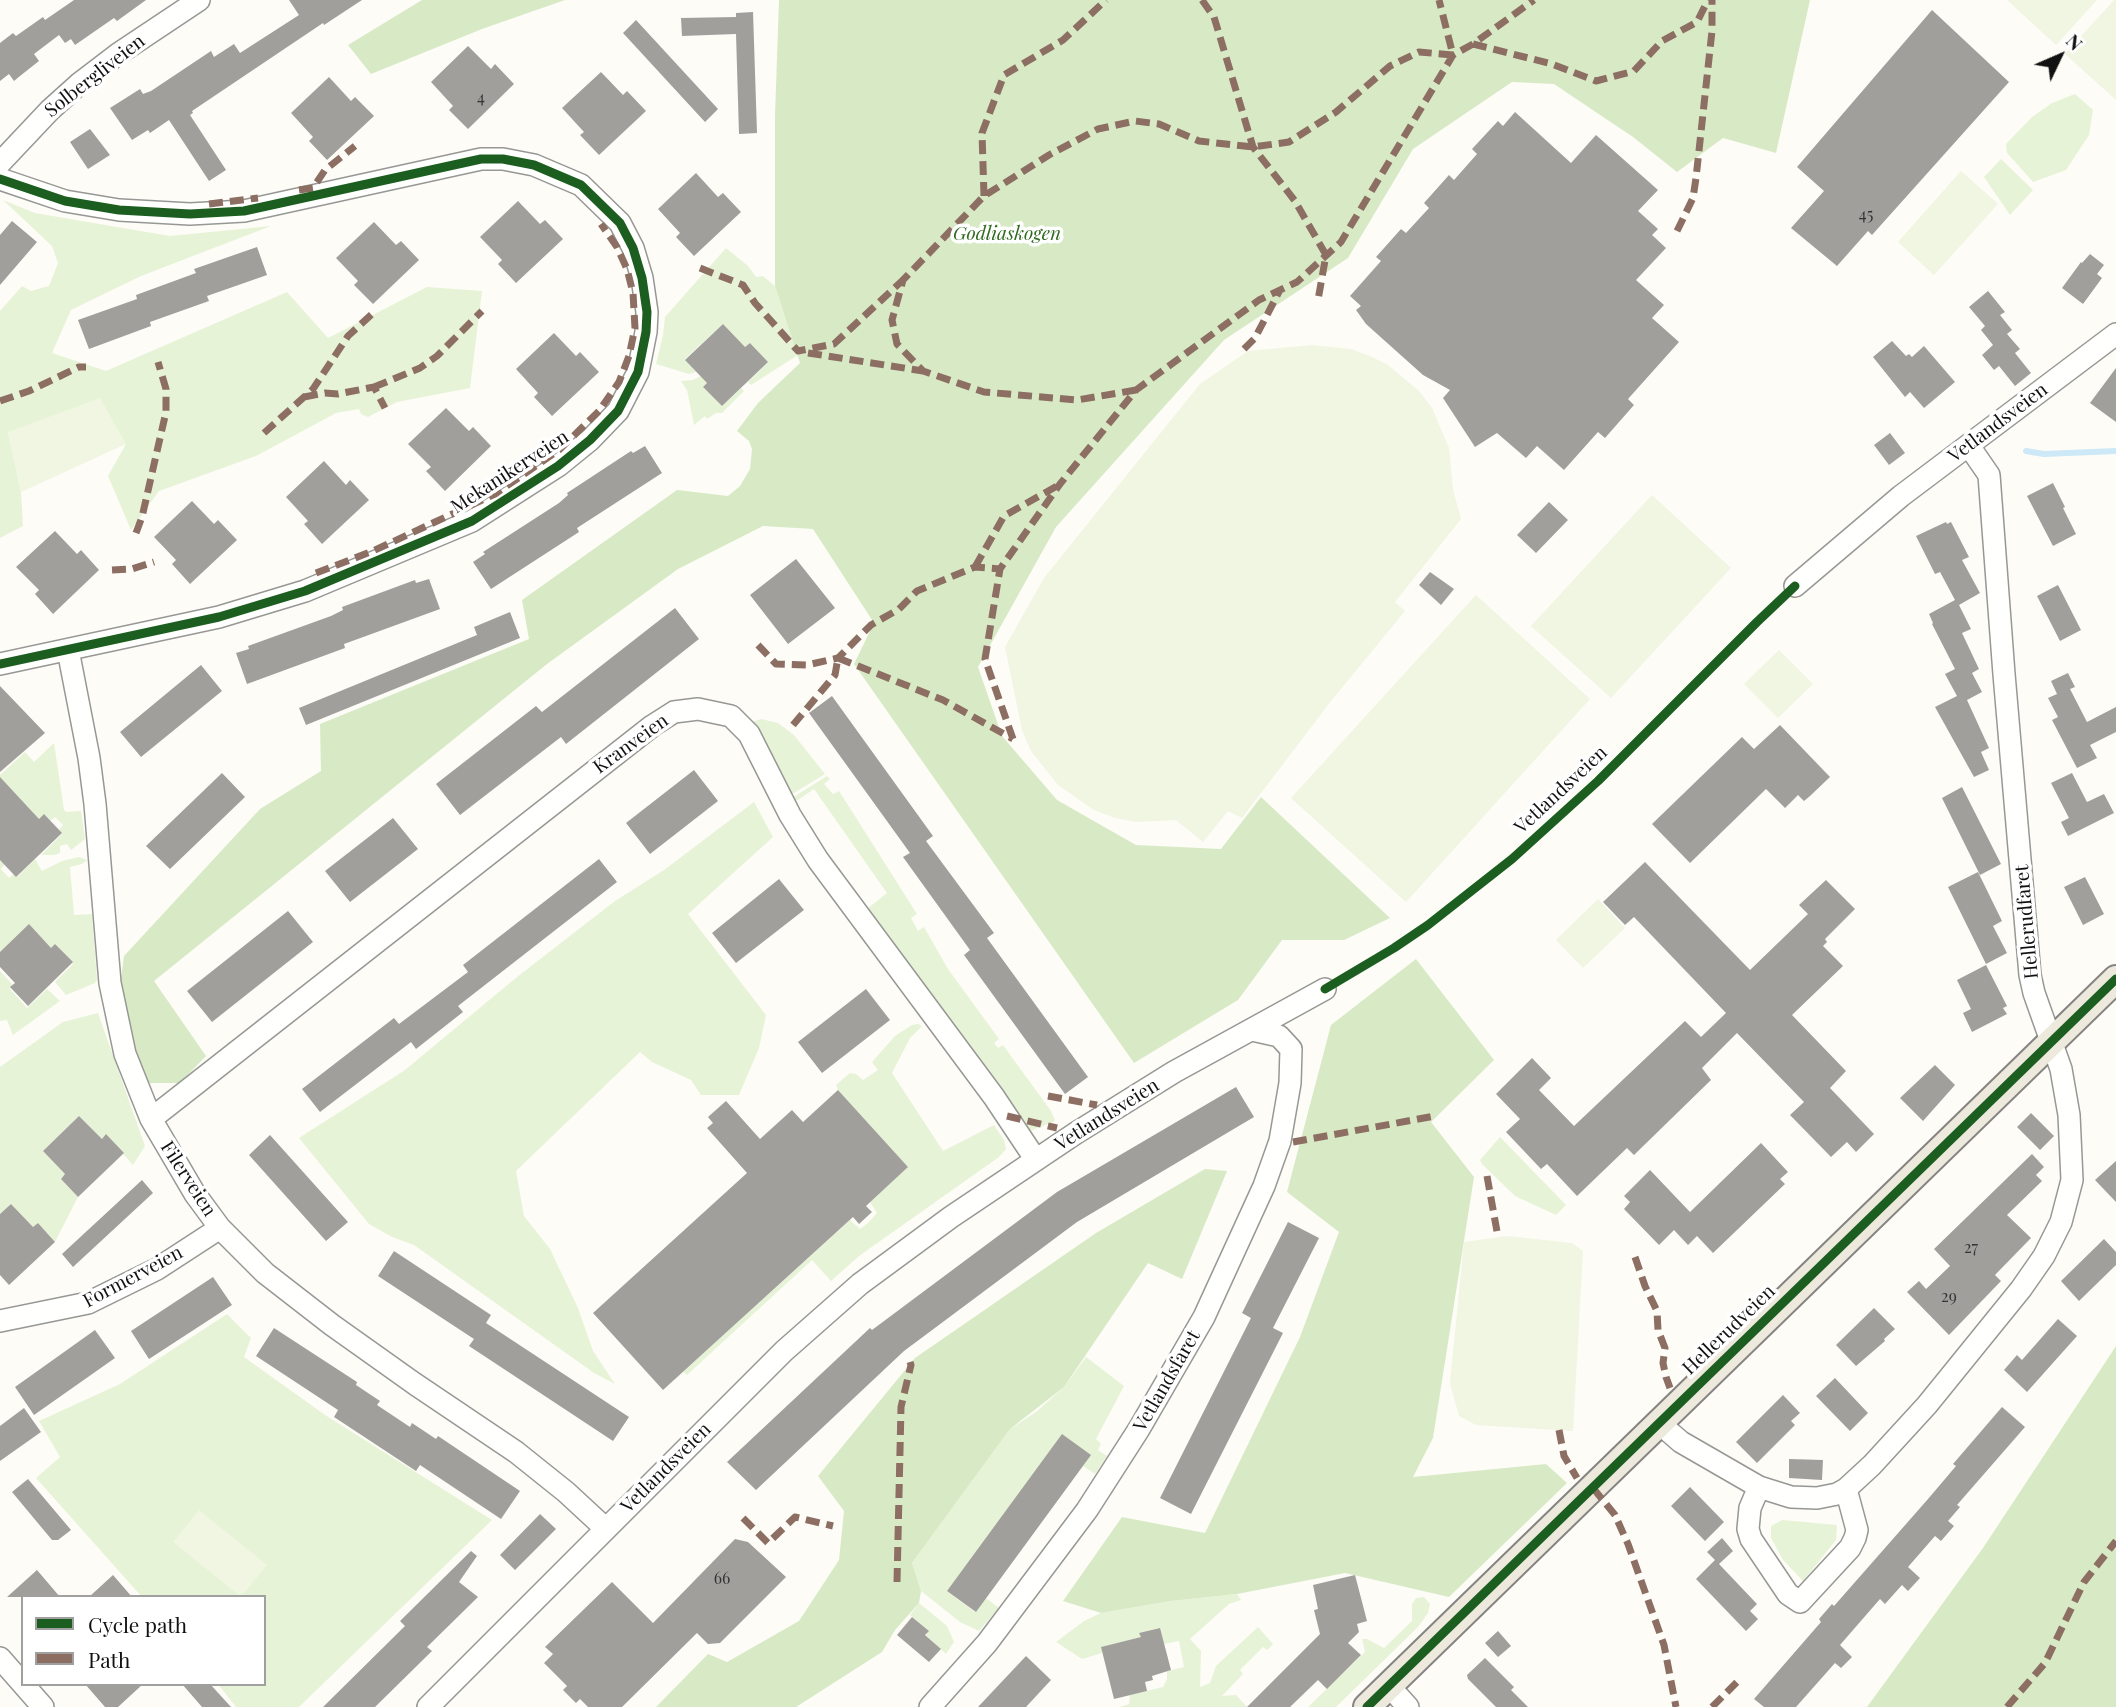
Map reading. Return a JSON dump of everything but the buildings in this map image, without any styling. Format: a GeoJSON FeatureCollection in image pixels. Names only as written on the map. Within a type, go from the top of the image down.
{"type":"FeatureCollection","features":[{"type":"Feature","properties":{"kind":"main road","name":"Hellerudveien"},"geometry":{"type":"LineString","coordinates":[[1367,1707],[2116,979]]}},
{"type":"Feature","properties":{"kind":"street","name":"Solbergliveien"},"geometry":{"type":"LineString","coordinates":[[0,163],[50,110],[80,83],[199,0]]}},
{"type":"Feature","properties":{"kind":"street","name":"Mekanikerveien"},"geometry":{"type":"LineString","coordinates":[[0,179],[65,201],[119,210],[190,214],[244,211],[481,159],[503,159],[534,165],[580,185],[620,223],[633,248],[647,312],[640,367],[618,411],[590,440],[558,466],[455,530],[305,591],[219,617],[0,664]]}},
{"type":"Feature","properties":{"kind":"street","name":"Vetlandsveien"},"geometry":{"type":"LineString","coordinates":[[1795,586],[1901,496],[2116,334]]}},
{"type":"Feature","properties":{"kind":"street","name":"Hellerudfaret"},"geometry":{"type":"LineString","coordinates":[[1660,1423],[1709,1460],[1759,1488],[1791,1497],[1817,1498],[1837,1494],[1872,1465],[1964,1360],[2021,1289],[2044,1256],[2061,1223],[2072,1180],[2071,1142],[2061,1069],[2034,993],[2027,947],[1989,475],[1969,446]]}},
{"type":"Feature","properties":{"kind":"street","name":"Filerveien"},"geometry":{"type":"LineString","coordinates":[[68,650],[89,758],[110,983],[125,1054],[151,1119],[195,1194],[220,1228],[265,1273],[415,1384],[516,1452],[566,1492],[606,1529]]}},
{"type":"Feature","properties":{"kind":"street","name":"Kranveien"},"geometry":{"type":"LineString","coordinates":[[151,1119],[652,726],[674,712],[698,709],[731,716],[749,734],[790,815],[818,860],[994,1097],[1036,1160]]}},
{"type":"Feature","properties":{"kind":"street","name":"Vetlandsveien"},"geometry":{"type":"LineString","coordinates":[[428,1707],[815,1322],[860,1284],[951,1217],[1174,1072],[1325,989]]}},
{"type":"Feature","properties":{"kind":"street","name":"Vetlandsfaret"},"geometry":{"type":"LineString","coordinates":[[930,1707],[987,1643],[1087,1510],[1139,1429],[1204,1317],[1264,1186],[1280,1140],[1290,1083],[1291,1049],[1279,1036],[1252,1030]]}},
{"type":"Feature","properties":{"kind":"street","name":"Formerveien"},"geometry":{"type":"LineString","coordinates":[[0,1321],[88,1303],[157,1269],[220,1228]]}},
{"type":"Feature","properties":{"kind":"street"},"geometry":{"type":"LineString","coordinates":[[1759,1488],[1750,1508],[1748,1529],[1751,1539],[1788,1594],[1800,1602],[1850,1548],[1855,1538],[1857,1530],[1846,1489]]}},
{"type":"Feature","properties":{"kind":"street"},"geometry":{"type":"LineString","coordinates":[[0,1658],[21,1682]]}},
{"type":"Feature","properties":{"kind":"street"},"geometry":{"type":"LineString","coordinates":[[25,1686],[43,1707]]}},
{"type":"Feature","properties":{"kind":"street"},"geometry":{"type":"LineString","coordinates":[[1390,1686],[1408,1707]]}},
{"type":"Feature","properties":{"kind":"green space"},"geometry":{"type":"Polygon","coordinates":[[[422,0],[565,0],[482,29],[371,74],[348,45],[422,0]]]}},
{"type":"Feature","properties":{"kind":"green space","name":"Godliaskogen"},"geometry":{"type":"Polygon","coordinates":[[[779,0],[1810,0],[1776,153],[1723,138],[1677,172],[1633,137],[1554,84],[1512,82],[1413,149],[1348,258],[1224,340],[1056,527],[978,667],[1002,736],[1057,800],[1136,845],[1221,849],[1261,797],[1390,918],[1344,940],[1282,940],[1238,1000],[1134,1063],[854,664],[874,623],[813,529],[763,526],[678,569],[547,664],[154,981],[206,1056],[180,1083],[147,1083],[118,1002],[124,956],[260,809],[321,771],[320,724],[529,639],[522,600],[677,490],[728,496],[740,486],[750,469],[752,449],[749,441],[737,431],[758,403],[800,363],[775,286],[775,116],[779,0]]]}},
{"type":"Feature","properties":{"kind":"green space"},"geometry":{"type":"Polygon","coordinates":[[[2007,0],[2097,0],[2056,45],[2007,0]]]}},
{"type":"Feature","properties":{"kind":"green space"},"geometry":{"type":"Polygon","coordinates":[[[2116,0],[2116,100],[2065,54],[2116,0]]]}},
{"type":"Feature","properties":{"kind":"green space"},"geometry":{"type":"Polygon","coordinates":[[[2075,94],[2093,110],[2089,135],[2066,170],[2033,182],[2007,153],[2006,144],[2032,117],[2052,103],[2075,94]]]}},
{"type":"Feature","properties":{"kind":"green space"},"geometry":{"type":"Polygon","coordinates":[[[2001,159],[2033,190],[2010,215],[1984,177],[2001,159]]]}},
{"type":"Feature","properties":{"kind":"green space"},"geometry":{"type":"Polygon","coordinates":[[[1961,171],[1998,204],[1934,275],[1898,242],[1961,171]]]}},
{"type":"Feature","properties":{"kind":"green space"},"geometry":{"type":"Polygon","coordinates":[[[3,200],[35,213],[170,236],[271,226],[141,276],[71,310],[52,353],[106,371],[287,292],[328,338],[427,287],[482,291],[470,388],[397,402],[368,417],[361,414],[359,409],[336,413],[256,456],[159,491],[131,530],[108,476],[126,444],[8,432],[21,492],[23,526],[0,538],[0,311],[22,286],[31,291],[49,286],[58,263],[52,246],[3,200]]]}},
{"type":"Feature","properties":{"kind":"green space"},"geometry":{"type":"Polygon","coordinates":[[[726,248],[748,266],[756,277],[763,276],[775,286],[798,355],[751,385],[748,382],[768,362],[750,343],[745,347],[723,324],[685,359],[696,372],[689,374],[656,364],[665,317],[726,248]]]}},
{"type":"Feature","properties":{"kind":"green space"},"geometry":{"type":"Polygon","coordinates":[[[1312,345],[1351,349],[1370,356],[1388,365],[1419,391],[1432,408],[1449,448],[1453,490],[1461,519],[1395,602],[1405,611],[1331,701],[1242,818],[1228,811],[1203,842],[1176,820],[1136,822],[1094,810],[1058,785],[1031,751],[1022,730],[1005,647],[1044,578],[1200,384],[1248,351],[1312,345]]]}},
{"type":"Feature","properties":{"kind":"green space"},"geometry":{"type":"Polygon","coordinates":[[[701,376],[707,383],[703,387],[722,406],[741,388],[744,391],[722,413],[716,413],[707,419],[705,416],[694,425],[687,390],[681,381],[701,376]]]}},
{"type":"Feature","properties":{"kind":"green space"},"geometry":{"type":"Polygon","coordinates":[[[100,398],[126,444],[21,492],[8,432],[100,398]]]}},
{"type":"Feature","properties":{"kind":"green space"},"geometry":{"type":"Polygon","coordinates":[[[1652,495],[1731,568],[1611,698],[1531,626],[1652,495]]]}},
{"type":"Feature","properties":{"kind":"green space"},"geometry":{"type":"Polygon","coordinates":[[[1476,595],[1590,699],[1406,902],[1291,798],[1476,595]]]}},
{"type":"Feature","properties":{"kind":"green space"},"geometry":{"type":"Polygon","coordinates":[[[1779,650],[1813,684],[1778,718],[1744,684],[1779,650]]]}},
{"type":"Feature","properties":{"kind":"green space"},"geometry":{"type":"Polygon","coordinates":[[[761,719],[778,723],[794,735],[825,774],[789,796],[752,722],[761,719]]]}},
{"type":"Feature","properties":{"kind":"green space"},"geometry":{"type":"Polygon","coordinates":[[[54,743],[64,810],[81,811],[85,839],[71,850],[67,844],[60,846],[60,853],[41,855],[62,834],[59,830],[63,825],[55,817],[50,821],[40,820],[0,808],[0,775],[25,752],[34,762],[54,743]]]}},
{"type":"Feature","properties":{"kind":"green space"},"geometry":{"type":"Polygon","coordinates":[[[827,776],[830,779],[824,784],[833,794],[839,791],[917,914],[911,918],[918,931],[924,927],[948,969],[999,1039],[994,1043],[998,1048],[1003,1045],[1051,1111],[1055,1120],[1053,1122],[1030,1131],[867,909],[887,893],[814,789],[795,802],[792,798],[827,776]]]}},
{"type":"Feature","properties":{"kind":"green space"},"geometry":{"type":"Polygon","coordinates":[[[754,802],[773,837],[688,914],[766,1015],[759,1048],[739,1095],[701,1095],[691,1080],[652,1062],[640,1052],[516,1171],[524,1216],[550,1249],[578,1308],[593,1351],[615,1384],[594,1373],[414,1245],[369,1224],[299,1138],[405,1070],[517,977],[615,901],[664,870],[754,802]]]}},
{"type":"Feature","properties":{"kind":"green space"},"geometry":{"type":"Polygon","coordinates":[[[79,857],[87,860],[70,867],[74,915],[92,914],[97,980],[66,995],[55,982],[73,964],[55,945],[51,949],[0,952],[0,859],[5,864],[1,869],[9,878],[14,874],[17,877],[35,859],[42,871],[62,861],[79,857]]]}},
{"type":"Feature","properties":{"kind":"green space"},"geometry":{"type":"Polygon","coordinates":[[[1598,899],[1625,928],[1583,968],[1556,940],[1598,899]]]}},
{"type":"Feature","properties":{"kind":"green space"},"geometry":{"type":"Polygon","coordinates":[[[1416,959],[1494,1060],[1431,1122],[1474,1177],[1433,1438],[1413,1477],[1546,1464],[1567,1483],[1449,1597],[1345,1573],[1237,1594],[1171,1601],[1101,1613],[1063,1601],[1122,1517],[1205,1533],[1300,1337],[1339,1232],[1287,1192],[1331,1025],[1416,959]]]}},
{"type":"Feature","properties":{"kind":"green space"},"geometry":{"type":"Polygon","coordinates":[[[0,971],[13,985],[10,989],[27,1008],[47,989],[60,1001],[13,1035],[7,1020],[0,1021],[0,971]]]}},
{"type":"Feature","properties":{"kind":"green space"},"geometry":{"type":"Polygon","coordinates":[[[98,1013],[145,1146],[133,1165],[106,1135],[102,1139],[79,1116],[43,1151],[65,1174],[61,1179],[78,1197],[55,1242],[38,1223],[33,1227],[11,1204],[0,1214],[0,1067],[63,1022],[98,1013]]]}},
{"type":"Feature","properties":{"kind":"green space"},"geometry":{"type":"Polygon","coordinates":[[[918,1024],[922,1026],[910,1038],[892,1073],[943,1151],[994,1125],[1004,1140],[1006,1149],[999,1157],[859,1256],[831,1281],[812,1260],[687,1375],[683,1372],[850,1220],[860,1229],[868,1223],[877,1213],[870,1202],[908,1167],[836,1085],[850,1073],[863,1080],[878,1070],[872,1062],[895,1036],[918,1024]]]}},
{"type":"Feature","properties":{"kind":"green space"},"geometry":{"type":"Polygon","coordinates":[[[1500,1137],[1566,1205],[1556,1215],[1515,1196],[1482,1164],[1480,1160],[1500,1137]]]}},
{"type":"Feature","properties":{"kind":"green space"},"geometry":{"type":"Polygon","coordinates":[[[1205,1169],[1227,1171],[1182,1279],[1148,1263],[1064,1387],[1010,1429],[912,1563],[921,1591],[919,1603],[895,1630],[882,1652],[796,1707],[656,1707],[708,1654],[727,1662],[799,1621],[839,1560],[844,1511],[818,1476],[915,1358],[1096,1233],[1205,1169]]]}},
{"type":"Feature","properties":{"kind":"green space"},"geometry":{"type":"Polygon","coordinates":[[[1507,1236],[1572,1243],[1583,1251],[1573,1431],[1476,1425],[1459,1416],[1450,1383],[1464,1242],[1507,1236]]]}},
{"type":"Feature","properties":{"kind":"green space"},"geometry":{"type":"Polygon","coordinates":[[[227,1314],[251,1338],[244,1357],[325,1415],[492,1520],[299,1707],[236,1707],[220,1686],[266,1686],[266,1595],[140,1595],[36,1478],[60,1457],[39,1421],[120,1384],[227,1314]]]}},
{"type":"Feature","properties":{"kind":"green space"},"geometry":{"type":"Polygon","coordinates":[[[2116,1346],[2116,1707],[1867,1707],[1983,1548],[2116,1346]]]}},
{"type":"Feature","properties":{"kind":"green space"},"geometry":{"type":"Polygon","coordinates":[[[1086,1357],[1124,1386],[1096,1439],[1101,1444],[1098,1450],[1107,1456],[1095,1474],[1083,1466],[1090,1455],[947,1591],[975,1612],[986,1598],[999,1608],[979,1631],[960,1622],[921,1591],[912,1563],[1010,1429],[1036,1412],[1064,1387],[1086,1357]]]}},
{"type":"Feature","properties":{"kind":"green space"},"geometry":{"type":"Polygon","coordinates":[[[199,1510],[267,1565],[243,1595],[239,1595],[173,1542],[199,1510]]]}},
{"type":"Feature","properties":{"kind":"green space"},"geometry":{"type":"Polygon","coordinates":[[[1782,1520],[1837,1525],[1836,1540],[1803,1581],[1783,1560],[1771,1538],[1771,1526],[1782,1520]]]}},
{"type":"Feature","properties":{"kind":"green space"},"geometry":{"type":"Polygon","coordinates":[[[1237,1594],[1241,1600],[1229,1604],[1190,1639],[1201,1651],[1200,1687],[1210,1683],[1216,1666],[1258,1627],[1273,1644],[1267,1650],[1263,1647],[1240,1670],[1243,1674],[1222,1696],[1236,1695],[1247,1707],[1120,1707],[1129,1704],[1130,1695],[1163,1687],[1167,1671],[1184,1667],[1179,1641],[1164,1644],[1159,1628],[1140,1633],[1141,1637],[1102,1647],[1102,1653],[1082,1659],[1056,1642],[1084,1621],[1101,1613],[1171,1601],[1237,1594]]]}},
{"type":"Feature","properties":{"kind":"green space"},"geometry":{"type":"Polygon","coordinates":[[[1424,1597],[1430,1604],[1428,1613],[1418,1627],[1336,1707],[1308,1707],[1365,1652],[1362,1639],[1384,1648],[1412,1621],[1412,1604],[1416,1598],[1424,1597]]]}},
{"type":"Feature","properties":{"kind":"green space"},"geometry":{"type":"Polygon","coordinates":[[[919,1603],[947,1626],[954,1642],[946,1654],[926,1635],[928,1630],[910,1615],[919,1603]]]}},
{"type":"Feature","properties":{"kind":"waterway"},"geometry":{"type":"LineString","coordinates":[[2026,451],[2044,454],[2116,451]]}},
{"type":"Feature","properties":{"kind":"marked path"},"geometry":{"type":"LineString","coordinates":[[984,196],[982,133],[1004,75],[1063,40],[1106,0]]}},
{"type":"Feature","properties":{"kind":"marked path"},"geometry":{"type":"LineString","coordinates":[[1202,0],[1214,17],[1253,147],[1295,201],[1326,255],[1318,300]]}},
{"type":"Feature","properties":{"kind":"marked path"},"geometry":{"type":"LineString","coordinates":[[1136,390],[1077,400],[984,392],[923,371],[897,344],[892,320],[903,280],[984,196],[1049,155],[1098,129],[1135,121],[1159,124],[1199,141],[1253,147],[1289,142],[1336,112],[1390,66],[1419,52],[1453,55],[1439,0]]}},
{"type":"Feature","properties":{"kind":"marked path"},"geometry":{"type":"LineString","coordinates":[[1013,739],[985,659],[1000,569],[1060,484],[1136,390],[1259,300],[1297,282],[1341,242],[1453,55],[1473,44],[1534,0]]}},
{"type":"Feature","properties":{"kind":"marked path"},"geometry":{"type":"LineString","coordinates":[[1473,44],[1552,64],[1596,81],[1634,71],[1662,41],[1697,22],[1708,0]]}},
{"type":"Feature","properties":{"kind":"marked path"},"geometry":{"type":"LineString","coordinates":[[1677,231],[1693,198],[1712,31],[1712,0]]}},
{"type":"Feature","properties":{"kind":"marked path"},"geometry":{"type":"LineString","coordinates":[[299,190],[313,188],[325,170],[355,146]]}},
{"type":"Feature","properties":{"kind":"marked path"},"geometry":{"type":"LineString","coordinates":[[209,204],[258,198]]}},
{"type":"Feature","properties":{"kind":"marked path"},"geometry":{"type":"LineString","coordinates":[[316,573],[373,551],[495,494],[559,450],[599,411],[619,382],[629,356],[635,328],[633,293],[627,269],[617,247],[601,224]]}},
{"type":"Feature","properties":{"kind":"marked path"},"geometry":{"type":"LineString","coordinates":[[700,268],[743,285],[755,303],[798,351],[834,344],[903,280]]}},
{"type":"Feature","properties":{"kind":"marked path"},"geometry":{"type":"LineString","coordinates":[[1244,349],[1255,338],[1280,290]]}},
{"type":"Feature","properties":{"kind":"marked path"},"geometry":{"type":"LineString","coordinates":[[374,387],[420,368],[437,356],[482,311]]}},
{"type":"Feature","properties":{"kind":"marked path"},"geometry":{"type":"LineString","coordinates":[[264,433],[313,389],[348,336],[372,314]]}},
{"type":"Feature","properties":{"kind":"marked path"},"geometry":{"type":"LineString","coordinates":[[808,353],[923,371]]}},
{"type":"Feature","properties":{"kind":"marked path"},"geometry":{"type":"LineString","coordinates":[[136,533],[166,412],[166,389],[158,362]]}},
{"type":"Feature","properties":{"kind":"marked path"},"geometry":{"type":"LineString","coordinates":[[0,401],[29,391],[79,367],[86,367]]}},
{"type":"Feature","properties":{"kind":"marked path"},"geometry":{"type":"LineString","coordinates":[[304,397],[374,387],[385,408]]}},
{"type":"Feature","properties":{"kind":"marked path"},"geometry":{"type":"LineString","coordinates":[[975,567],[1004,516],[1057,486]]}},
{"type":"Feature","properties":{"kind":"marked path"},"geometry":{"type":"LineString","coordinates":[[112,570],[132,569],[154,562]]}},
{"type":"Feature","properties":{"kind":"marked path"},"geometry":{"type":"LineString","coordinates":[[758,645],[776,664],[807,665],[838,658],[871,625],[899,609],[917,591],[975,567],[1000,569]]}},
{"type":"Feature","properties":{"kind":"marked path"},"geometry":{"type":"LineString","coordinates":[[838,658],[943,700],[1013,739]]}},
{"type":"Feature","properties":{"kind":"marked path"},"geometry":{"type":"LineString","coordinates":[[793,725],[835,675],[838,658]]}},
{"type":"Feature","properties":{"kind":"marked path"},"geometry":{"type":"LineString","coordinates":[[1048,1096],[1097,1105]]}},
{"type":"Feature","properties":{"kind":"marked path"},"geometry":{"type":"LineString","coordinates":[[1007,1116],[1057,1128]]}},
{"type":"Feature","properties":{"kind":"marked path"},"geometry":{"type":"LineString","coordinates":[[1293,1142],[1435,1116]]}},
{"type":"Feature","properties":{"kind":"marked path"},"geometry":{"type":"LineString","coordinates":[[1487,1176],[1498,1237]]}},
{"type":"Feature","properties":{"kind":"marked path"},"geometry":{"type":"LineString","coordinates":[[1635,1257],[1657,1311],[1658,1330],[1665,1348],[1663,1363],[1670,1388]]}},
{"type":"Feature","properties":{"kind":"marked path"},"geometry":{"type":"LineString","coordinates":[[897,1582],[901,1407],[910,1362]]}},
{"type":"Feature","properties":{"kind":"marked path"},"geometry":{"type":"LineString","coordinates":[[1559,1430],[1564,1456],[1577,1478]]}},
{"type":"Feature","properties":{"kind":"marked path"},"geometry":{"type":"LineString","coordinates":[[1593,1488],[1615,1515],[1628,1544],[1664,1645],[1676,1707]]}},
{"type":"Feature","properties":{"kind":"marked path"},"geometry":{"type":"LineString","coordinates":[[743,1518],[768,1543],[795,1517],[833,1526]]}},
{"type":"Feature","properties":{"kind":"marked path"},"geometry":{"type":"LineString","coordinates":[[2007,1707],[2045,1663],[2084,1582],[2116,1541]]}},
{"type":"Feature","properties":{"kind":"marked path"},"geometry":{"type":"LineString","coordinates":[[1712,1707],[1738,1681],[1743,1682]]}},
{"type":"Feature","properties":{"kind":"cycle path"},"geometry":{"type":"LineString","coordinates":[[0,179],[65,201],[119,210],[190,214],[244,211],[481,159],[503,159],[534,165],[581,185],[620,223],[633,248],[642,278],[647,312],[638,372],[618,411],[590,440],[558,466],[472,521],[305,591],[219,617],[0,664]]}},
{"type":"Feature","properties":{"kind":"cycle path"},"geometry":{"type":"LineString","coordinates":[[1325,989],[1428,925],[1512,859],[1598,781],[1795,586]]}},
{"type":"Feature","properties":{"kind":"cycle path"},"geometry":{"type":"LineString","coordinates":[[1367,1707],[2116,979]]}}]}
